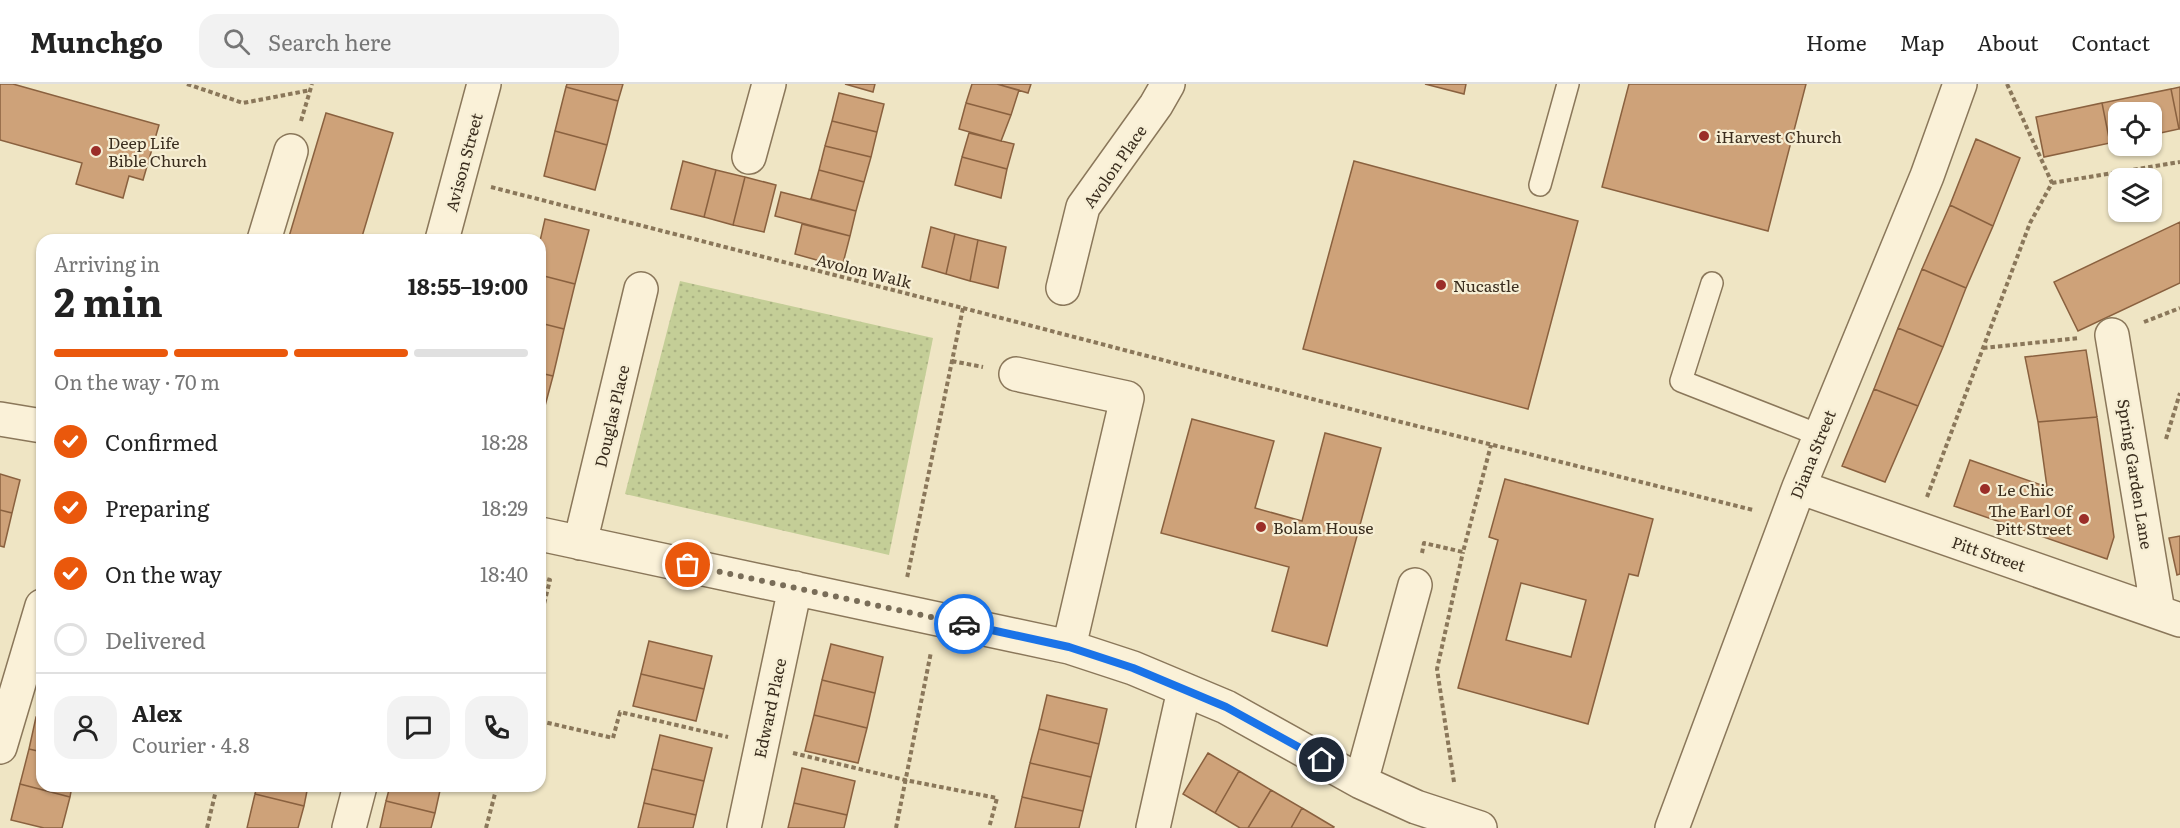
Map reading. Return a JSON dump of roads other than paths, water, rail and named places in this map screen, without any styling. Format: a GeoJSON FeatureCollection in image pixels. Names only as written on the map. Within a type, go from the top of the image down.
{"type":"FeatureCollection","features":[{"type":"Feature","properties":{"kind":"street","name":"Avison Street"},"geometry":{"type":"LineString","coordinates":[[444,234],[484,84]]}},
{"type":"Feature","properties":{"kind":"street"},"geometry":{"type":"LineString","coordinates":[[749,157],[769,84]]}},
{"type":"Feature","properties":{"kind":"street","name":"Avolon Place"},"geometry":{"type":"LineString","coordinates":[[1063,288],[1083,207],[1156,105],[1168,84]]}},
{"type":"Feature","properties":{"kind":"street","name":"Diana Street"},"geometry":{"type":"LineString","coordinates":[[1672,828],[1819,435],[1927,176],[1960,84]]}},
{"type":"Feature","properties":{"kind":"street"},"geometry":{"type":"LineString","coordinates":[[266,234],[291,151]]}},
{"type":"Feature","properties":{"kind":"street","name":"Douglas Place"},"geometry":{"type":"LineString","coordinates":[[580,543],[641,289]]}},
{"type":"Feature","properties":{"kind":"street","name":"Spring Garden Lane"},"geometry":{"type":"LineString","coordinates":[[2112,335],[2169,616]]}},
{"type":"Feature","properties":{"kind":"street"},"geometry":{"type":"LineString","coordinates":[[1016,374],[1127,398],[1069,647]]}},
{"type":"Feature","properties":{"kind":"street"},"geometry":{"type":"LineString","coordinates":[[0,419],[36,425]]}},
{"type":"Feature","properties":{"kind":"street","name":"Pitt Street"},"geometry":{"type":"LineString","coordinates":[[1799,487],[2169,616]]}},
{"type":"Feature","properties":{"kind":"street"},"geometry":{"type":"LineString","coordinates":[[546,535],[1069,647],[1133,668],[1226,707],[1361,782],[1416,807],[1470,825]]}},
{"type":"Feature","properties":{"kind":"street"},"geometry":{"type":"LineString","coordinates":[[1361,782],[1414,585]]}},
{"type":"Feature","properties":{"kind":"street","name":"Edward Place"},"geometry":{"type":"LineString","coordinates":[[744,828],[795,588]]}},
{"type":"Feature","properties":{"kind":"street"},"geometry":{"type":"LineString","coordinates":[[0,747],[36,626]]}},
{"type":"Feature","properties":{"kind":"street"},"geometry":{"type":"LineString","coordinates":[[1153,828],[1184,690]]}},
{"type":"Feature","properties":{"kind":"street"},"geometry":{"type":"LineString","coordinates":[[349,828],[358,792]]}},
{"type":"Feature","properties":{"kind":"lane"},"geometry":{"type":"LineString","coordinates":[[1540,185],[1568,84]]}},
{"type":"Feature","properties":{"kind":"lane"},"geometry":{"type":"LineString","coordinates":[[1712,284],[1681,381],[1819,435]]}},
{"type":"Feature","properties":{"kind":"place","name":"iHarvest Church"},"geometry":{"type":"Point","coordinates":[1704,136]}},
{"type":"Feature","properties":{"kind":"place","name":"Deep Life Bible Church"},"geometry":{"type":"Point","coordinates":[96,151]}},
{"type":"Feature","properties":{"kind":"place","name":"Nucastle"},"geometry":{"type":"Point","coordinates":[1441,285]}},
{"type":"Feature","properties":{"kind":"place","name":"Le Chic"},"geometry":{"type":"Point","coordinates":[1985,489]}},
{"type":"Feature","properties":{"kind":"place","name":"The Earl Of Pitt Street"},"geometry":{"type":"Point","coordinates":[2084,519]}},
{"type":"Feature","properties":{"kind":"place","name":"Bolam House"},"geometry":{"type":"Point","coordinates":[1261,527]}}]}
